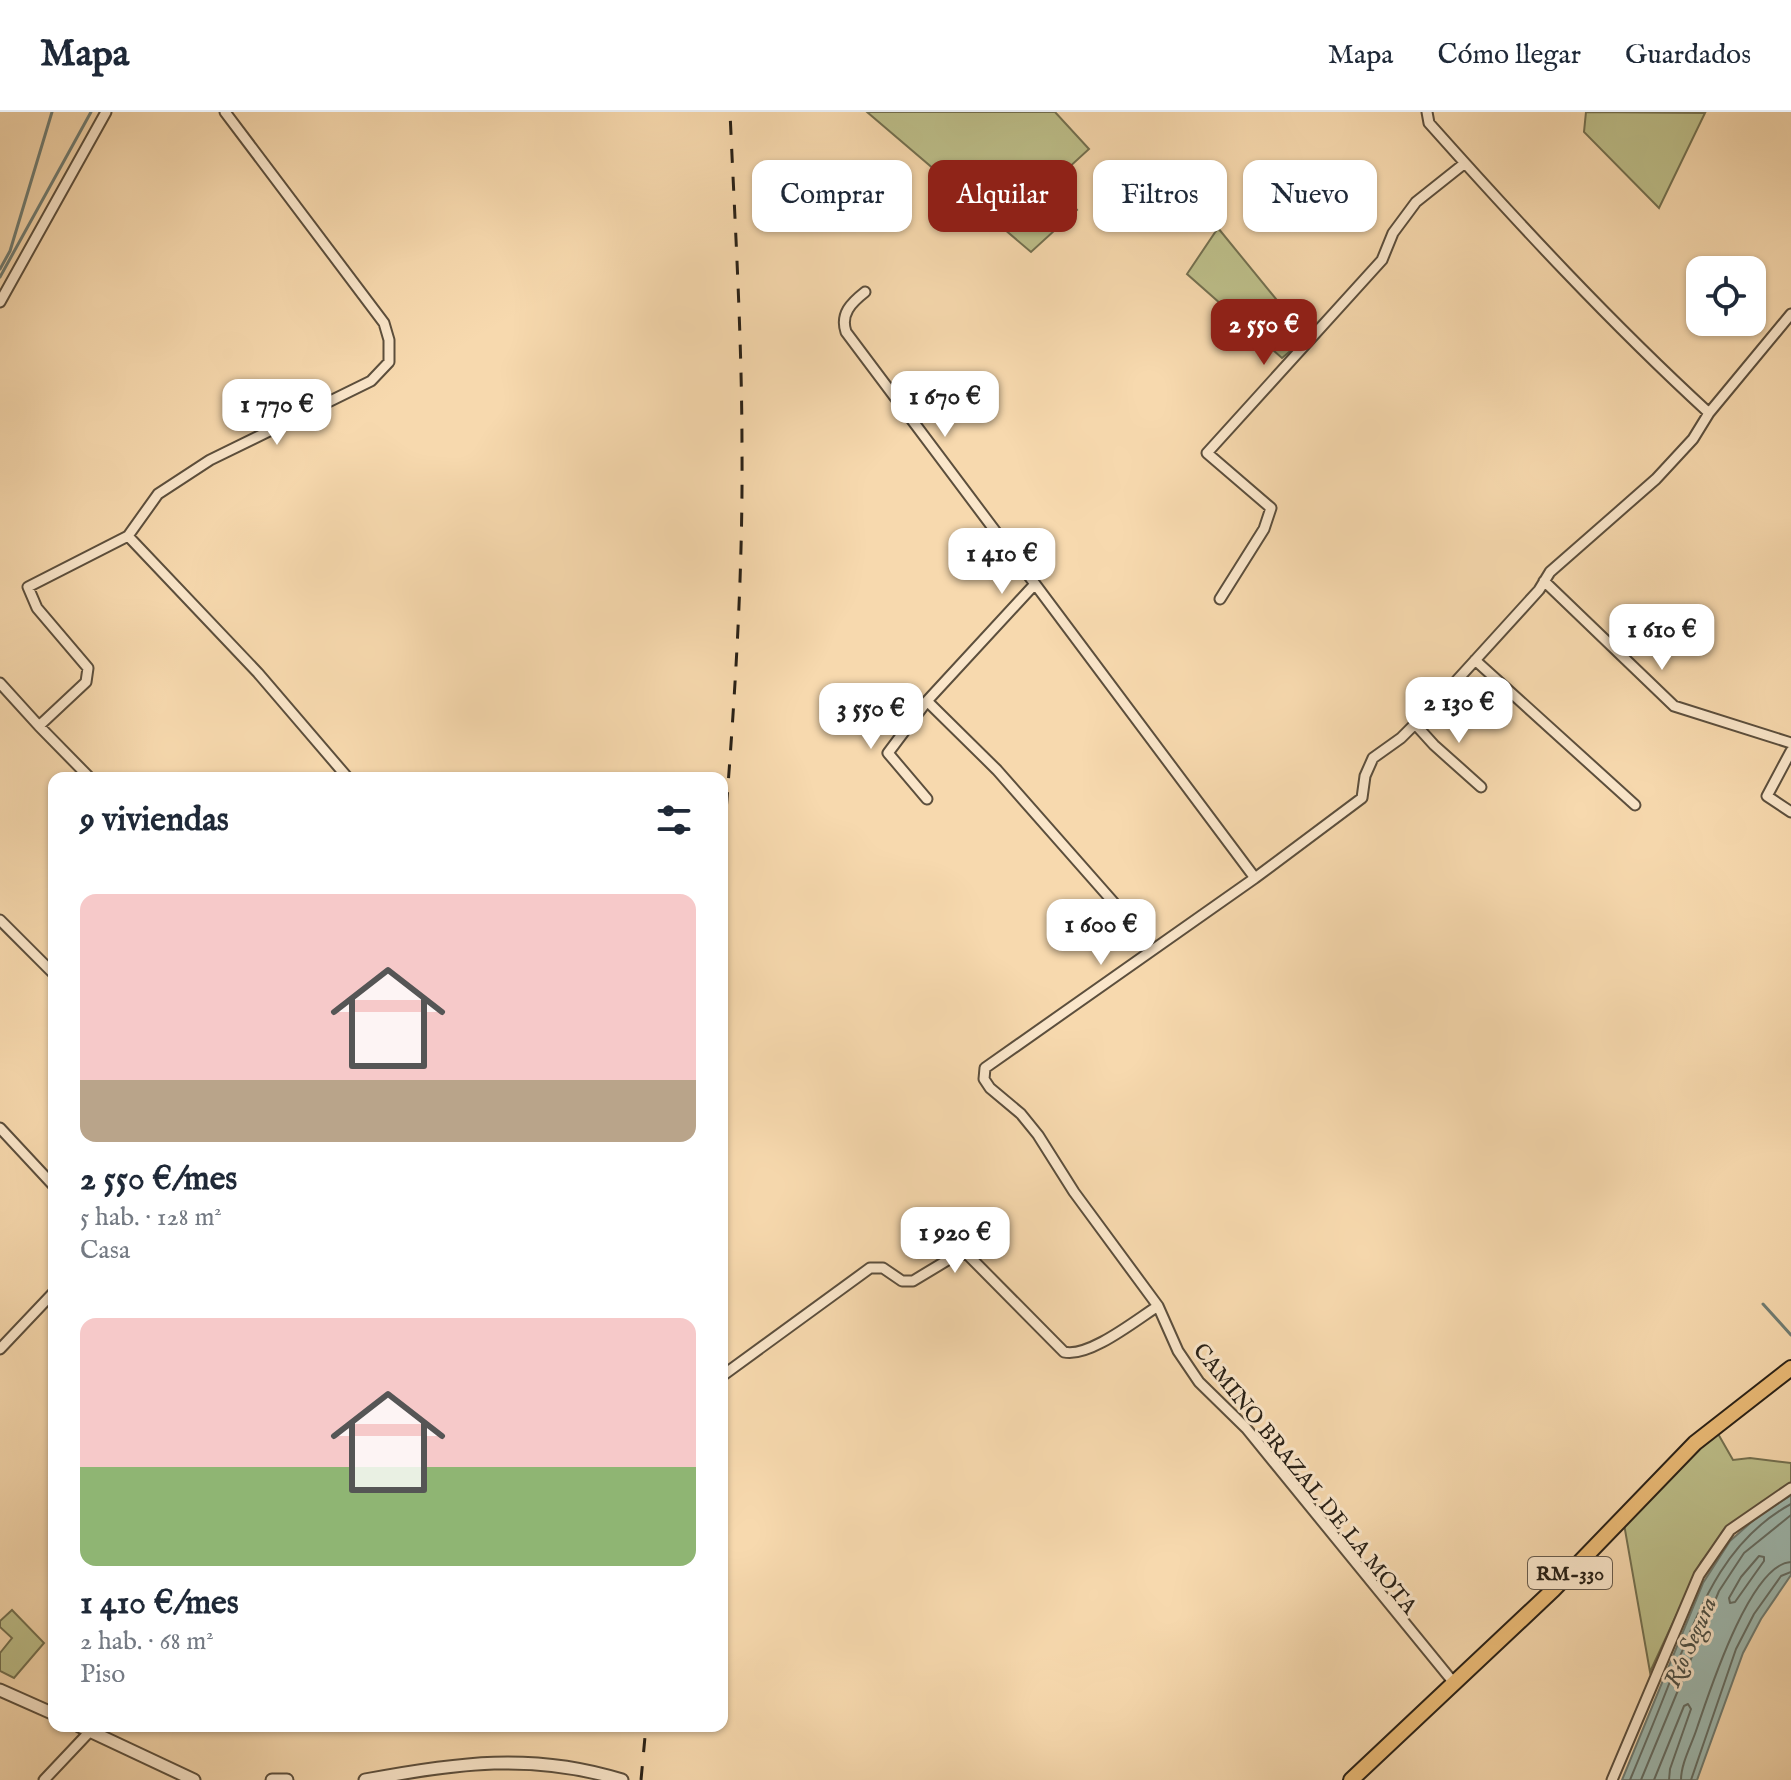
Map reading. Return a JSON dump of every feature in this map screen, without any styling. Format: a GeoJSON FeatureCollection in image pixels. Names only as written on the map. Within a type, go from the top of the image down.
{"type":"FeatureCollection","features":[{"type":"Feature","properties":{"kind":"main road","name":"RM-330"},"geometry":{"type":"LineString","coordinates":[[1351,1780],[1553,1590],[1695,1443],[1791,1368]]}},
{"type":"Feature","properties":{"kind":"street"},"geometry":{"type":"LineString","coordinates":[[0,302],[106,112]]}},
{"type":"Feature","properties":{"kind":"street"},"geometry":{"type":"LineString","coordinates":[[39,726],[86,682],[88,668],[37,608],[28,587],[128,536],[158,494],[210,460],[371,381],[389,362],[389,340],[384,323],[225,112]]}},
{"type":"Feature","properties":{"kind":"street"},"geometry":{"type":"LineString","coordinates":[[1427,112],[1429,123],[1582,288],[1709,413]]}},
{"type":"Feature","properties":{"kind":"street"},"geometry":{"type":"LineString","coordinates":[[1220,599],[1264,529],[1271,508],[1207,453],[1382,260],[1393,233],[1416,202],[1465,163]]}},
{"type":"Feature","properties":{"kind":"street"},"geometry":{"type":"LineString","coordinates":[[865,292],[844,315],[842,321],[846,332],[1255,878]]}},
{"type":"Feature","properties":{"kind":"street","name":"CAMINO BRAZAL DE LA MOTA"},"geometry":{"type":"LineString","coordinates":[[1454,1683],[1246,1428],[1199,1382],[1178,1351],[1158,1306],[1074,1192],[1038,1135],[1021,1114],[990,1088],[984,1079],[985,1068],[1255,878],[1362,798],[1365,776],[1373,758],[1415,724],[1550,572],[1656,479],[1693,439],[1709,413],[1791,314]]}},
{"type":"Feature","properties":{"kind":"street"},"geometry":{"type":"LineString","coordinates":[[128,536],[258,673],[343,772]]}},
{"type":"Feature","properties":{"kind":"street"},"geometry":{"type":"LineString","coordinates":[[1544,581],[1674,706],[1791,743]]}},
{"type":"Feature","properties":{"kind":"street"},"geometry":{"type":"LineString","coordinates":[[927,799],[888,753],[927,701],[1035,584]]}},
{"type":"Feature","properties":{"kind":"street"},"geometry":{"type":"LineString","coordinates":[[1475,660],[1635,805]]}},
{"type":"Feature","properties":{"kind":"street"},"geometry":{"type":"LineString","coordinates":[[0,683],[84,772]]}},
{"type":"Feature","properties":{"kind":"street"},"geometry":{"type":"LineString","coordinates":[[927,701],[997,770],[1115,904]]}},
{"type":"Feature","properties":{"kind":"street"},"geometry":{"type":"LineString","coordinates":[[1415,724],[1481,787]]}},
{"type":"Feature","properties":{"kind":"street"},"geometry":{"type":"LineString","coordinates":[[1791,751],[1767,796],[1791,812]]}},
{"type":"Feature","properties":{"kind":"street"},"geometry":{"type":"LineString","coordinates":[[0,920],[48,968]]}},
{"type":"Feature","properties":{"kind":"street"},"geometry":{"type":"LineString","coordinates":[[0,1128],[48,1180]]}},
{"type":"Feature","properties":{"kind":"street"},"geometry":{"type":"LineString","coordinates":[[728,1372],[870,1268],[883,1268],[902,1281],[913,1281],[956,1255],[967,1254],[1064,1352],[1074,1355],[1158,1306]]}},
{"type":"Feature","properties":{"kind":"street"},"geometry":{"type":"LineString","coordinates":[[0,1349],[48,1298]]}},
{"type":"Feature","properties":{"kind":"street"},"geometry":{"type":"LineString","coordinates":[[1612,1780],[1699,1575],[1730,1530],[1791,1488]]}},
{"type":"Feature","properties":{"kind":"street"},"geometry":{"type":"LineString","coordinates":[[0,1690],[48,1711]]}},
{"type":"Feature","properties":{"kind":"street"},"geometry":{"type":"LineString","coordinates":[[44,1780],[85,1732]]}},
{"type":"Feature","properties":{"kind":"street"},"geometry":{"type":"LineString","coordinates":[[96,1732],[194,1780]]}},
{"type":"Feature","properties":{"kind":"street"},"geometry":{"type":"LineString","coordinates":[[365,1780],[439,1767],[520,1761],[570,1767],[622,1780]]}},
{"type":"Feature","properties":{"kind":"street"},"geometry":{"type":"LineString","coordinates":[[272,1780],[287,1780]]}},
{"type":"Feature","properties":{"kind":"green space"},"geometry":{"type":"Polygon","coordinates":[[[867,112],[1055,112],[1089,149],[1077,160],[928,160],[928,164],[867,112]]]}},
{"type":"Feature","properties":{"kind":"green space"},"geometry":{"type":"Polygon","coordinates":[[[1586,112],[1705,113],[1659,208],[1584,132],[1586,112]]]}},
{"type":"Feature","properties":{"kind":"green space"},"geometry":{"type":"Polygon","coordinates":[[[1008,232],[1053,232],[1031,252],[1008,232]]]}},
{"type":"Feature","properties":{"kind":"green space"},"geometry":{"type":"Polygon","coordinates":[[[1215,232],[1221,232],[1307,337],[1282,358],[1187,274],[1215,232]]]}},
{"type":"Feature","properties":{"kind":"green space"},"geometry":{"type":"Polygon","coordinates":[[[1717,1432],[1733,1460],[1750,1458],[1791,1463],[1791,1485],[1733,1524],[1701,1562],[1650,1672],[1624,1524],[1717,1432]]]}},
{"type":"Feature","properties":{"kind":"green space"},"geometry":{"type":"Polygon","coordinates":[[[12,1610],[44,1643],[14,1678],[0,1671],[0,1653],[12,1638],[0,1627],[0,1621],[12,1610]]]}},
{"type":"Feature","properties":{"kind":"water","name":"Río Segura"},"geometry":{"type":"Polygon","coordinates":[[[1791,1495],[1791,1575],[1761,1619],[1743,1653],[1697,1780],[1622,1780],[1703,1583],[1730,1541],[1757,1517],[1791,1495]]]}},
{"type":"Feature","properties":{"kind":"waterway"},"geometry":{"type":"LineString","coordinates":[[0,269],[10,251],[52,112]]}},
{"type":"Feature","properties":{"kind":"waterway"},"geometry":{"type":"LineString","coordinates":[[0,277],[91,112]]}},
{"type":"Feature","properties":{"kind":"waterway"},"geometry":{"type":"LineString","coordinates":[[1763,1304],[1791,1335]]}},
{"type":"Feature","properties":{"kind":"railway"},"geometry":{"type":"LineString","coordinates":[[728,785],[742,503],[741,366],[730,112]]}},
{"type":"Feature","properties":{"kind":"railway"},"geometry":{"type":"LineString","coordinates":[[641,1780],[645,1732]]}}]}
